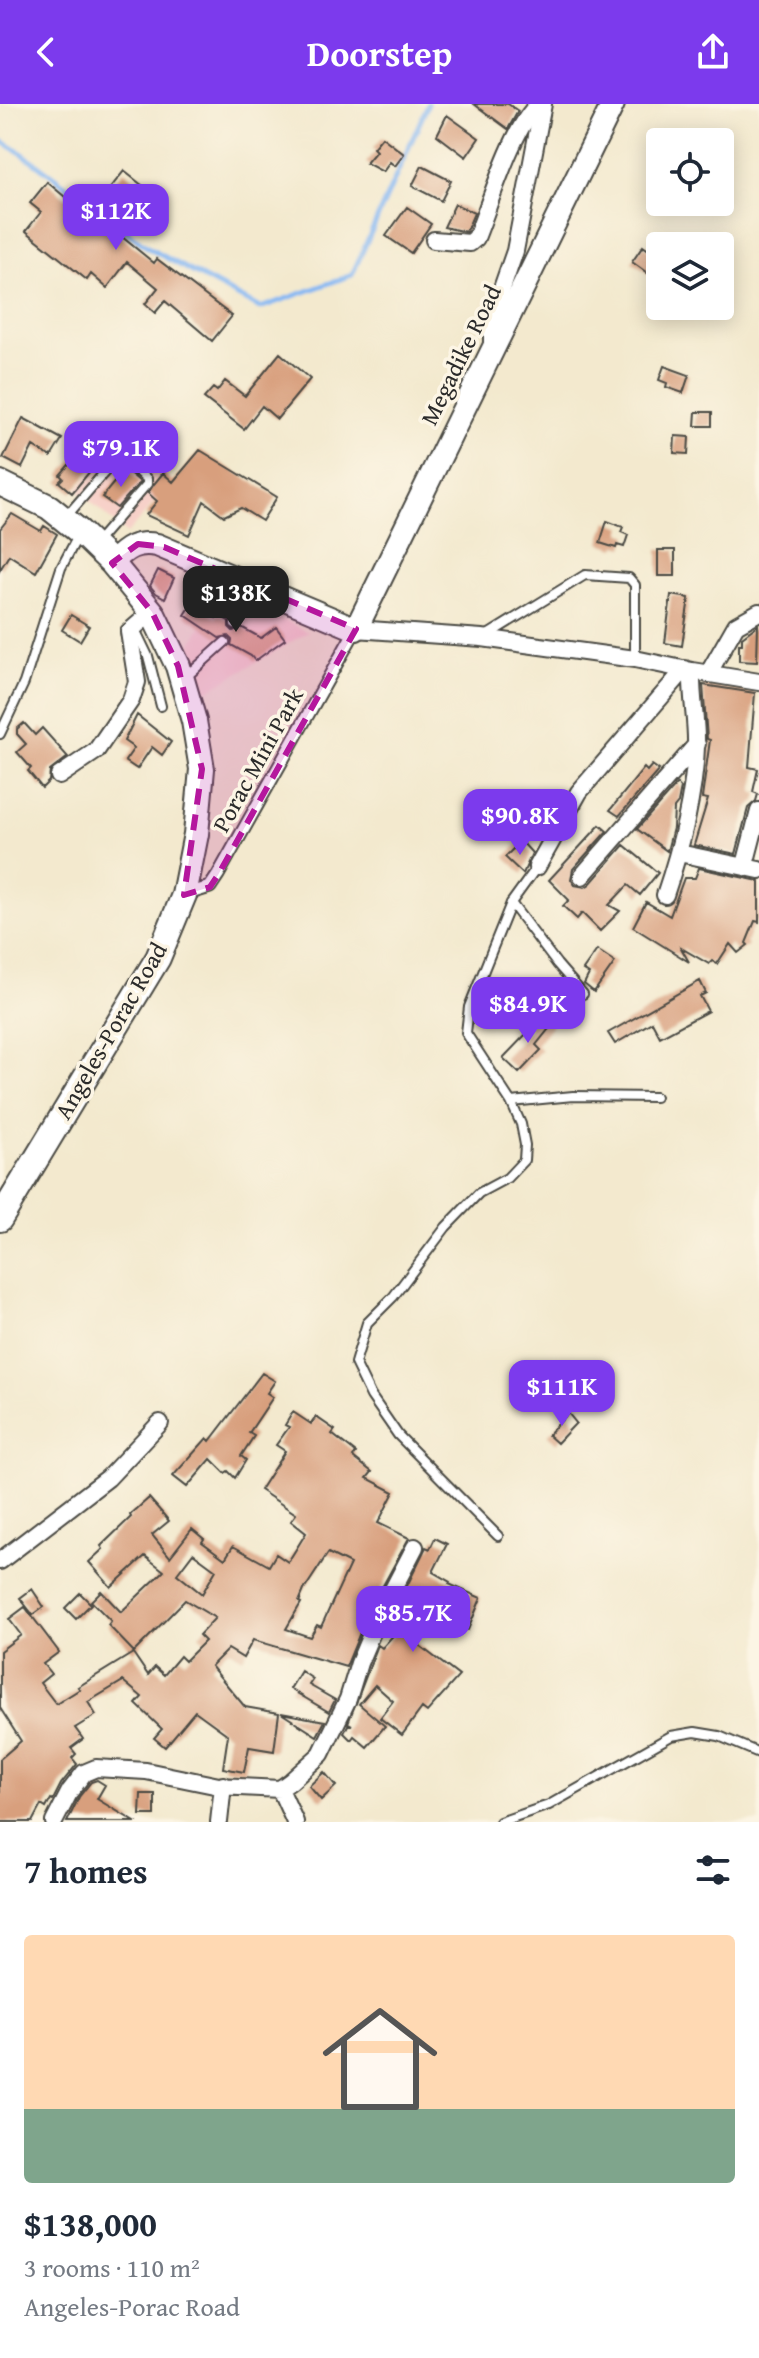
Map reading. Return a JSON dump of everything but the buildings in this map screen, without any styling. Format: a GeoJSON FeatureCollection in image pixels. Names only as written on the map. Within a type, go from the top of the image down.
{"type":"FeatureCollection","features":[{"type":"Feature","properties":{"kind":"main road","name":"Megadike Road"},"geometry":{"type":"LineString","coordinates":[[356,629],[613,104]]}},
{"type":"Feature","properties":{"kind":"main road","name":"Angeles-Porac Road"},"geometry":{"type":"LineString","coordinates":[[0,483],[49,507],[112,563],[143,620],[182,680],[194,721],[202,769],[196,834],[184,895],[158,958],[0,1219]]}},
{"type":"Feature","properties":{"kind":"main road"},"geometry":{"type":"LineString","coordinates":[[112,563],[130,547],[138,544],[157,545],[356,629]]}},
{"type":"Feature","properties":{"kind":"street"},"geometry":{"type":"LineString","coordinates":[[434,240],[470,243],[476,238],[516,139],[530,111],[541,104]]}},
{"type":"Feature","properties":{"kind":"street"},"geometry":{"type":"LineString","coordinates":[[492,351],[492,317],[518,241],[541,104]]}},
{"type":"Feature","properties":{"kind":"street"},"geometry":{"type":"LineString","coordinates":[[537,867],[579,792],[736,625],[759,612]]}},
{"type":"Feature","properties":{"kind":"street"},"geometry":{"type":"LineString","coordinates":[[59,776],[96,751],[131,700],[137,682],[129,636],[143,620]]}},
{"type":"Feature","properties":{"kind":"street"},"geometry":{"type":"LineString","coordinates":[[356,629],[482,638],[635,659],[759,682]]}},
{"type":"Feature","properties":{"kind":"street","name":"Porac Mini Park"},"geometry":{"type":"LineString","coordinates":[[184,895],[210,887],[218,875],[356,629]]}},
{"type":"Feature","properties":{"kind":"street"},"geometry":{"type":"LineString","coordinates":[[665,895],[679,853],[697,744],[695,672]]}},
{"type":"Feature","properties":{"kind":"street"},"geometry":{"type":"LineString","coordinates":[[582,876],[697,744]]}},
{"type":"Feature","properties":{"kind":"street"},"geometry":{"type":"LineString","coordinates":[[679,853],[752,868],[759,811]]}},
{"type":"Feature","properties":{"kind":"street"},"geometry":{"type":"LineString","coordinates":[[0,1561],[108,1478],[160,1423]]}},
{"type":"Feature","properties":{"kind":"street"},"geometry":{"type":"LineString","coordinates":[[54,1822],[70,1791],[84,1773],[96,1768],[146,1771],[223,1785],[280,1789],[321,1754],[348,1699],[378,1618],[415,1547]]}},
{"type":"Feature","properties":{"kind":"street"},"geometry":{"type":"LineString","coordinates":[[219,1822],[223,1785]]}},
{"type":"Feature","properties":{"kind":"street"},"geometry":{"type":"LineString","coordinates":[[280,1789],[296,1822]]}},
{"type":"Feature","properties":{"kind":"lane"},"geometry":{"type":"LineString","coordinates":[[0,734],[24,683],[61,568],[116,459],[122,457],[147,479],[147,484],[80,532]]}},
{"type":"Feature","properties":{"kind":"lane"},"geometry":{"type":"LineString","coordinates":[[482,638],[585,575],[629,578],[635,585],[635,659]]}},
{"type":"Feature","properties":{"kind":"lane"},"geometry":{"type":"LineString","coordinates":[[235,624],[253,586]]}},
{"type":"Feature","properties":{"kind":"lane"},"geometry":{"type":"LineString","coordinates":[[143,620],[148,656],[161,706]]}},
{"type":"Feature","properties":{"kind":"lane"},"geometry":{"type":"LineString","coordinates":[[182,680],[225,642]]}},
{"type":"Feature","properties":{"kind":"lane"},"geometry":{"type":"LineString","coordinates":[[498,1536],[398,1435],[371,1396],[355,1363],[367,1323],[393,1297],[446,1227],[479,1193],[507,1178],[524,1160],[521,1124],[511,1102],[466,1033],[469,1007],[511,903],[537,867]]}},
{"type":"Feature","properties":{"kind":"lane"},"geometry":{"type":"LineString","coordinates":[[511,903],[583,994]]}},
{"type":"Feature","properties":{"kind":"lane"},"geometry":{"type":"LineString","coordinates":[[511,1102],[573,1096],[655,1097]]}},
{"type":"Feature","properties":{"kind":"lane"},"geometry":{"type":"LineString","coordinates":[[500,1822],[549,1805],[671,1736],[695,1732],[719,1736],[759,1753]]}},
{"type":"Feature","properties":{"kind":"highlighted area"},"geometry":{"type":"Polygon","coordinates":[[[138,544],[164,547],[356,629],[218,875],[210,887],[184,895],[202,769],[178,666],[152,612],[112,563],[138,544]]]}},
{"type":"Feature","properties":{"kind":"shaded area"},"geometry":{"type":"Polygon","coordinates":[[[121,435],[173,481],[127,534],[77,490],[121,435]]]}},
{"type":"Feature","properties":{"kind":"shaded area"},"geometry":{"type":"Polygon","coordinates":[[[222,587],[308,632],[205,692],[189,649],[222,587]]]}},
{"type":"Feature","properties":{"kind":"waterway"},"geometry":{"type":"LineString","coordinates":[[111,220],[150,249],[260,308],[352,275],[428,104]]}},
{"type":"Feature","properties":{"kind":"waterway"},"geometry":{"type":"LineString","coordinates":[[0,140],[100,211]]}}]}
